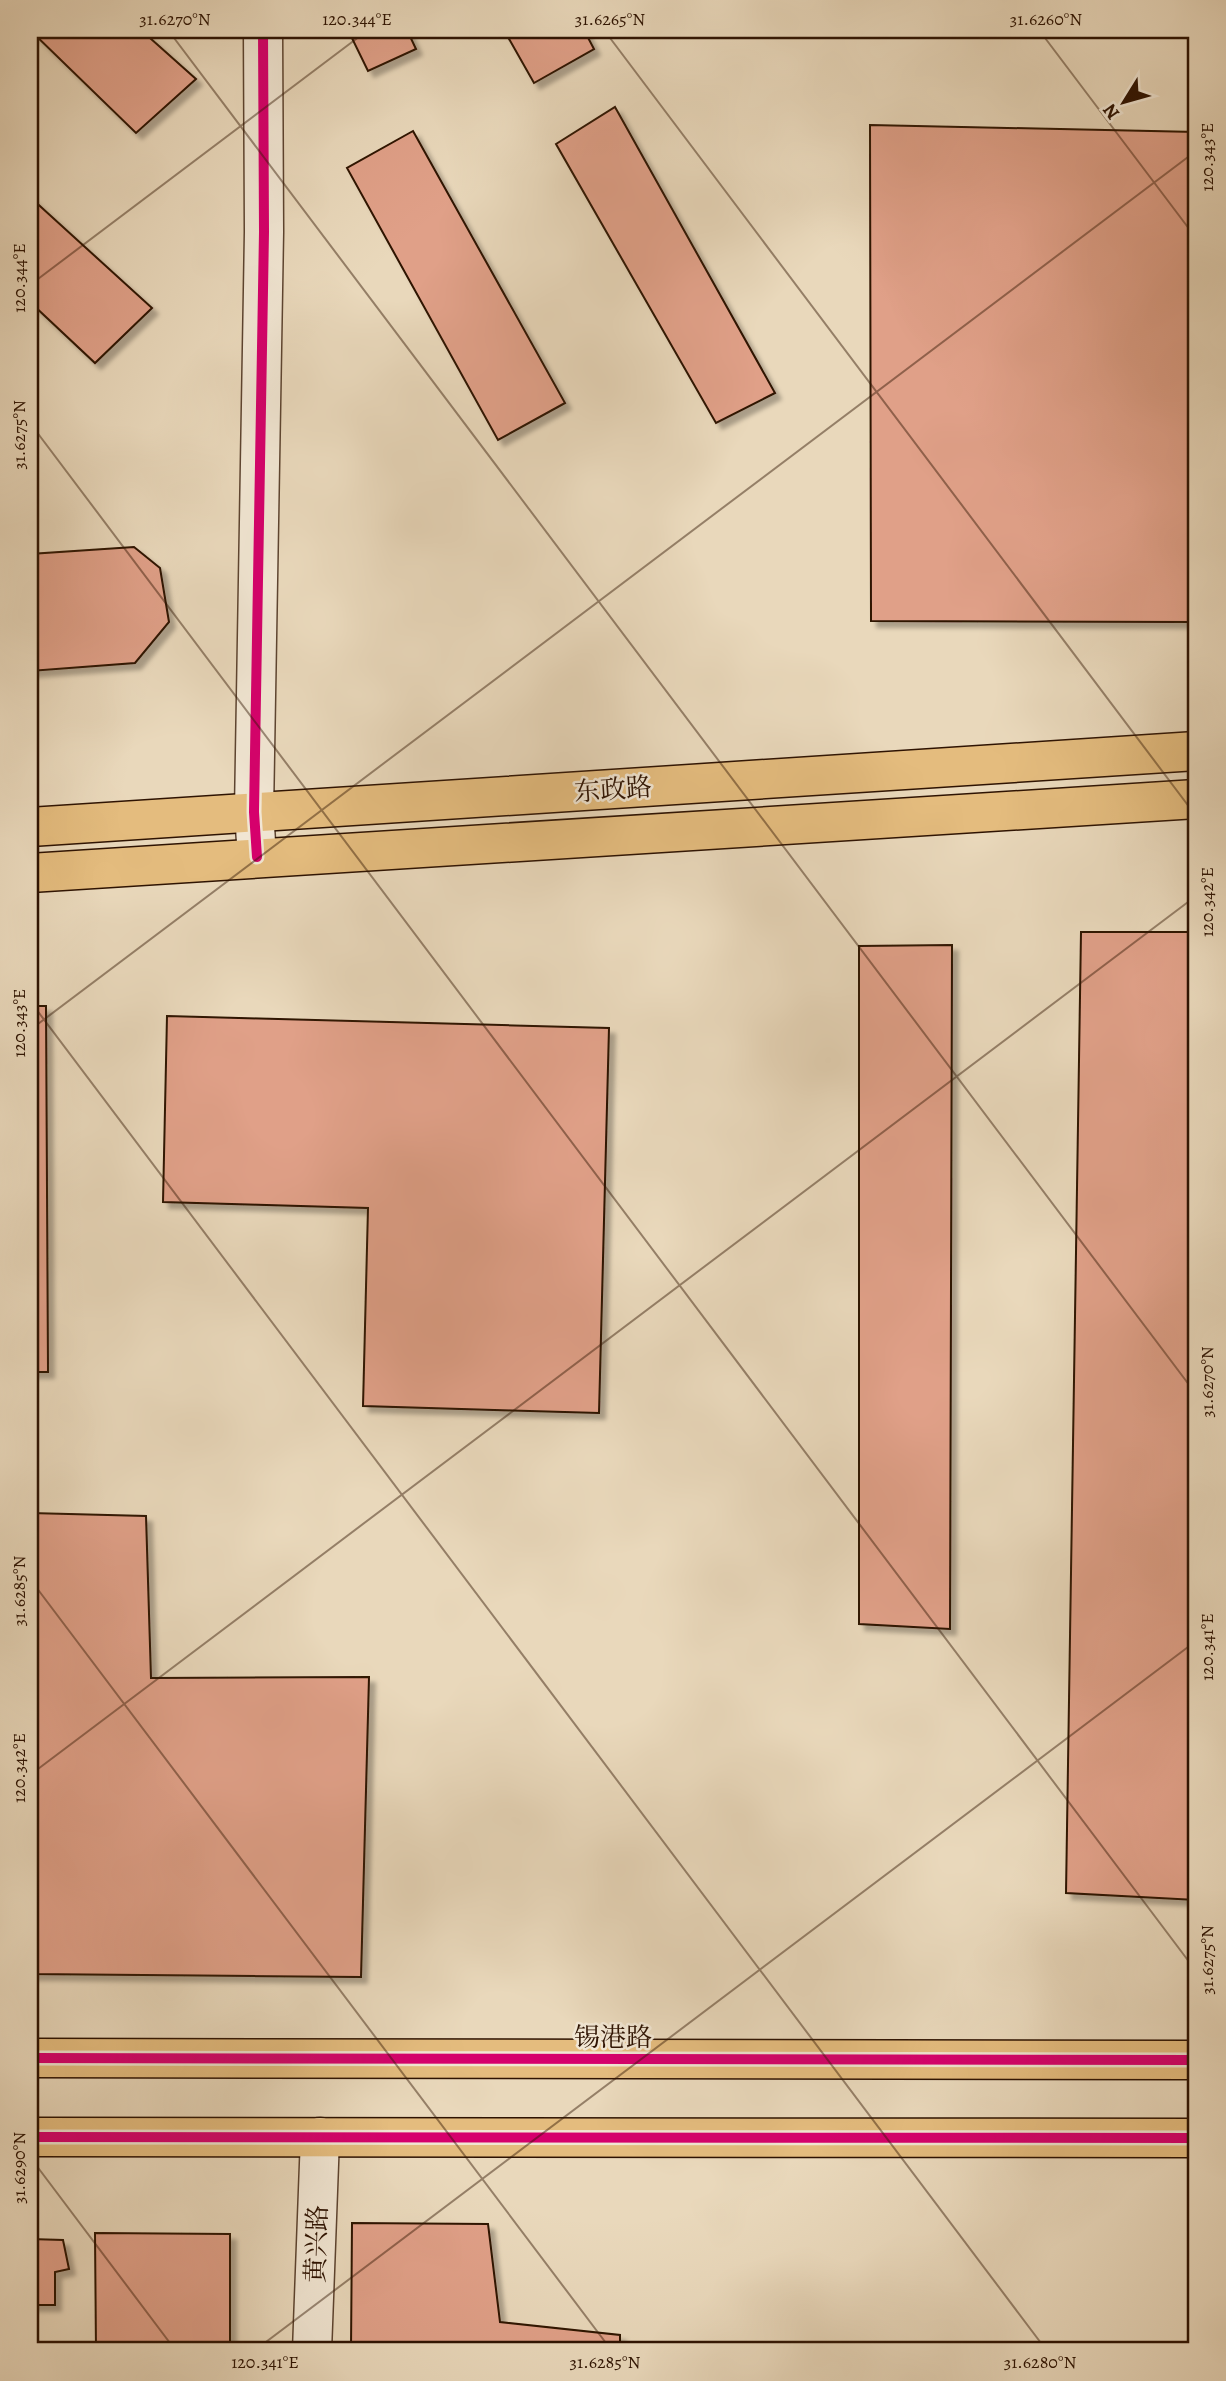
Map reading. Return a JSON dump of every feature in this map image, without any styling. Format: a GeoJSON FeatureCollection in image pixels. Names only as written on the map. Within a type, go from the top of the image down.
{"type":"FeatureCollection","features":[{"type":"Feature","properties":{"kind":"main road","name":"东政路"},"geometry":{"type":"LineString","coordinates":[[30,827],[1196,751]]}},
{"type":"Feature","properties":{"kind":"main road","name":"东政路"},"geometry":{"type":"LineString","coordinates":[[30,873],[1196,799]]}},
{"type":"Feature","properties":{"kind":"main road","name":"锡港路"},"geometry":{"type":"LineString","coordinates":[[30,2058],[1196,2060]]}},
{"type":"Feature","properties":{"kind":"main road"},"geometry":{"type":"LineString","coordinates":[[30,2137],[1196,2138]]}},
{"type":"Feature","properties":{"kind":"street"},"geometry":{"type":"LineString","coordinates":[[257,857],[254,811],[264,232],[263,30]]}},
{"type":"Feature","properties":{"kind":"street","name":"黄兴路"},"geometry":{"type":"LineString","coordinates":[[312,2351],[320,2137]]}},
{"type":"Feature","properties":{"kind":"building"},"geometry":{"type":"Polygon","coordinates":[[[30,30],[141,30],[196,79],[136,133],[30,30]]]}},
{"type":"Feature","properties":{"kind":"building"},"geometry":{"type":"Polygon","coordinates":[[[348,30],[407,30],[416,49],[368,71],[348,30]]]}},
{"type":"Feature","properties":{"kind":"building"},"geometry":{"type":"Polygon","coordinates":[[[504,30],[584,30],[594,49],[534,83],[504,30]]]}},
{"type":"Feature","properties":{"kind":"building"},"geometry":{"type":"Polygon","coordinates":[[[615,107],[775,393],[716,423],[556,144],[615,107]]]}},
{"type":"Feature","properties":{"kind":"building"},"geometry":{"type":"Polygon","coordinates":[[[870,125],[1196,132],[1196,622],[871,621],[870,125]]]}},
{"type":"Feature","properties":{"kind":"building"},"geometry":{"type":"Polygon","coordinates":[[[413,131],[565,403],[498,440],[347,168],[413,131]]]}},
{"type":"Feature","properties":{"kind":"building"},"geometry":{"type":"Polygon","coordinates":[[[30,197],[152,308],[95,363],[30,302],[30,197]]]}},
{"type":"Feature","properties":{"kind":"building"},"geometry":{"type":"Polygon","coordinates":[[[134,547],[160,568],[169,622],[135,663],[30,671],[30,554],[134,547]]]}},
{"type":"Feature","properties":{"kind":"building"},"geometry":{"type":"Polygon","coordinates":[[[1081,932],[1196,932],[1196,1900],[1066,1893],[1081,932]]]}},
{"type":"Feature","properties":{"kind":"building"},"geometry":{"type":"Polygon","coordinates":[[[952,945],[950,1629],[859,1624],[859,946],[952,945]]]}},
{"type":"Feature","properties":{"kind":"building"},"geometry":{"type":"Polygon","coordinates":[[[30,1006],[46,1006],[48,1372],[30,1372],[30,1006]]]}},
{"type":"Feature","properties":{"kind":"building"},"geometry":{"type":"Polygon","coordinates":[[[167,1016],[609,1028],[599,1413],[363,1406],[368,1208],[163,1202],[167,1016]]]}},
{"type":"Feature","properties":{"kind":"building"},"geometry":{"type":"Polygon","coordinates":[[[30,1513],[146,1516],[151,1678],[369,1677],[361,1977],[30,1974],[30,1513]]]}},
{"type":"Feature","properties":{"kind":"building"},"geometry":{"type":"Polygon","coordinates":[[[352,2223],[488,2224],[500,2322],[620,2335],[620,2351],[351,2351],[352,2223]]]}},
{"type":"Feature","properties":{"kind":"building"},"geometry":{"type":"Polygon","coordinates":[[[95,2233],[230,2234],[230,2351],[96,2351],[95,2233]]]}},
{"type":"Feature","properties":{"kind":"building"},"geometry":{"type":"Polygon","coordinates":[[[30,2239],[63,2240],[69,2269],[55,2272],[55,2305],[30,2305],[30,2239]]]}},
{"type":"Feature","properties":{"kind":"cycle path"},"geometry":{"type":"LineString","coordinates":[[257,857],[254,812],[264,232],[263,30]]}},
{"type":"Feature","properties":{"kind":"cycle path"},"geometry":{"type":"LineString","coordinates":[[30,2058],[1196,2060]]}},
{"type":"Feature","properties":{"kind":"cycle path"},"geometry":{"type":"LineString","coordinates":[[30,2137],[1196,2138]]}}]}
